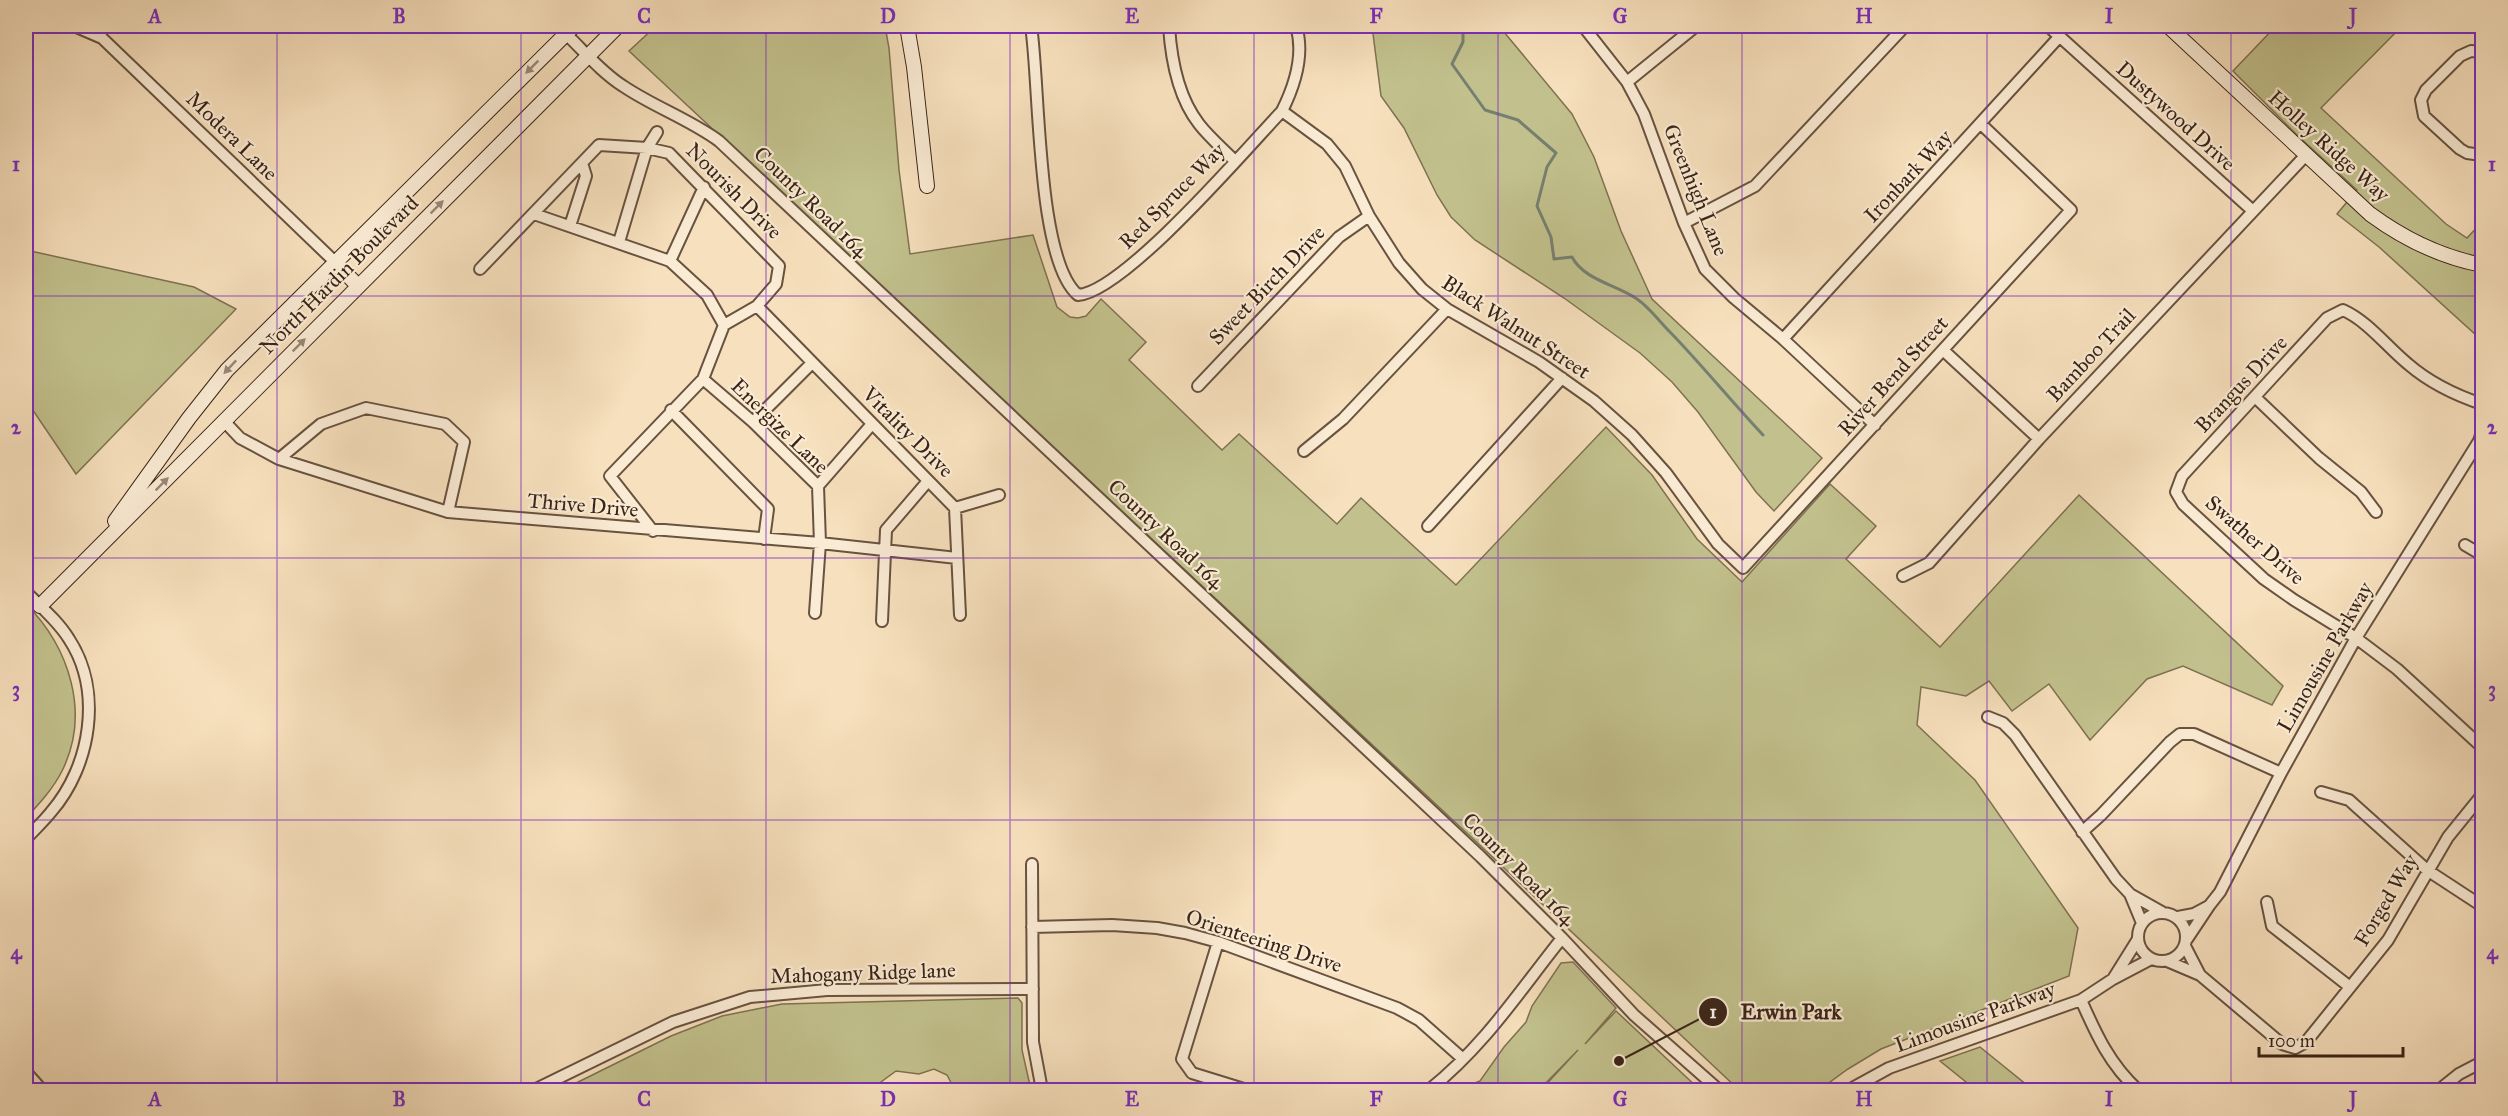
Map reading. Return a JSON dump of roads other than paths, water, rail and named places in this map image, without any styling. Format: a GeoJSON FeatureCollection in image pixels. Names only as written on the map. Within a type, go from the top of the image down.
{"type":"FeatureCollection","features":[{"type":"Feature","properties":{"kind":"street","name":"Modera Lane"},"geometry":{"type":"LineString","coordinates":[[74,26],[102,38]]}},
{"type":"Feature","properties":{"kind":"street","name":"Modera Lane"},"geometry":{"type":"LineString","coordinates":[[95,26],[102,38],[335,262]]}},
{"type":"Feature","properties":{"kind":"street","name":"North Hardin Boulevard"},"geometry":{"type":"LineString","coordinates":[[40,606],[618,26]]}},
{"type":"Feature","properties":{"kind":"street"},"geometry":{"type":"LineString","coordinates":[[907,26],[914,67],[927,186]]}},
{"type":"Feature","properties":{"kind":"street","name":"Red Spruce Way"},"geometry":{"type":"LineString","coordinates":[[1031,26],[1041,167],[1048,217],[1065,275],[1071,289],[1078,295],[1091,291],[1155,246],[1282,111],[1293,90],[1299,61],[1296,26]]}},
{"type":"Feature","properties":{"kind":"street"},"geometry":{"type":"LineString","coordinates":[[1169,26],[1176,75],[1185,100],[1198,123],[1235,161]]}},
{"type":"Feature","properties":{"kind":"street","name":"Greenhigh Lane"},"geometry":{"type":"LineString","coordinates":[[1583,26],[1627,82],[1644,114],[1684,223],[1705,269],[1875,425]]}},
{"type":"Feature","properties":{"kind":"street"},"geometry":{"type":"LineString","coordinates":[[1627,82],[1696,26]]}},
{"type":"Feature","properties":{"kind":"street"},"geometry":{"type":"LineString","coordinates":[[1684,223],[1755,186],[1905,26]]}},
{"type":"Feature","properties":{"kind":"street","name":"Dustywood Drive"},"geometry":{"type":"LineString","coordinates":[[2048,26],[2253,212]]}},
{"type":"Feature","properties":{"kind":"street","name":"Holley Ridge Way"},"geometry":{"type":"LineString","coordinates":[[2168,26],[2362,206],[2399,234],[2442,254],[2482,266]]}},
{"type":"Feature","properties":{"kind":"street","name":"North Hardin Boulevard"},"geometry":{"type":"LineString","coordinates":[[91,555],[189,418],[227,370],[569,29]]}},
{"type":"Feature","properties":{"kind":"street","name":"County Road 164"},"geometry":{"type":"LineString","coordinates":[[569,29],[588,55],[621,85],[645,100],[698,125],[719,141],[1472,849],[1562,938],[1634,1015],[1719,1090]]}},
{"type":"Feature","properties":{"kind":"street","name":"Ironbark Way"},"geometry":{"type":"LineString","coordinates":[[1783,339],[1982,124],[2059,37]]}},
{"type":"Feature","properties":{"kind":"street"},"geometry":{"type":"LineString","coordinates":[[2482,52],[2471,51],[2460,57],[2424,93],[2421,104],[2424,116],[2460,149],[2467,153],[2482,155]]}},
{"type":"Feature","properties":{"kind":"street","name":"Black Walnut Street"},"geometry":{"type":"LineString","coordinates":[[1282,111],[1327,144],[1345,166],[1369,216],[1399,263],[1422,289],[1447,309],[1562,378],[1594,401],[1632,435],[1666,473],[1718,544],[1743,568]]}},
{"type":"Feature","properties":{"kind":"street","name":"River Bend Street"},"geometry":{"type":"LineString","coordinates":[[1743,568],[2071,210],[1982,124]]}},
{"type":"Feature","properties":{"kind":"street"},"geometry":{"type":"LineString","coordinates":[[619,242],[647,148],[657,132]]}},
{"type":"Feature","properties":{"kind":"street","name":"Nourish Drive"},"geometry":{"type":"LineString","coordinates":[[480,269],[599,145],[647,148],[669,153],[779,266],[776,284],[757,306],[724,325]]}},
{"type":"Feature","properties":{"kind":"street","name":"Bamboo Trail"},"geometry":{"type":"LineString","coordinates":[[1903,576],[1929,563],[2039,439],[2306,155]]}},
{"type":"Feature","properties":{"kind":"street"},"geometry":{"type":"LineString","coordinates":[[570,226],[586,176],[582,163]]}},
{"type":"Feature","properties":{"kind":"street"},"geometry":{"type":"LineString","coordinates":[[670,261],[704,187]]}},
{"type":"Feature","properties":{"kind":"street"},"geometry":{"type":"LineString","coordinates":[[534,214],[670,261],[707,296],[724,325],[704,379],[671,410],[610,476],[653,531]]}},
{"type":"Feature","properties":{"kind":"street","name":"Sweet Birch Drive"},"geometry":{"type":"LineString","coordinates":[[1198,386],[1339,237],[1369,216]]}},
{"type":"Feature","properties":{"kind":"street"},"geometry":{"type":"LineString","coordinates":[[335,262],[358,286]]}},
{"type":"Feature","properties":{"kind":"street","name":"Vitality Drive"},"geometry":{"type":"LineString","coordinates":[[757,306],[955,508],[960,615]]}},
{"type":"Feature","properties":{"kind":"street"},"geometry":{"type":"LineString","coordinates":[[1304,451],[1343,419],[1447,309]]}},
{"type":"Feature","properties":{"kind":"street","name":"Brangus Drive"},"geometry":{"type":"LineString","coordinates":[[2176,492],[2182,476],[2327,318],[2343,310],[2358,317],[2408,365],[2428,380],[2451,393],[2482,405]]}},
{"type":"Feature","properties":{"kind":"street"},"geometry":{"type":"LineString","coordinates":[[1943,350],[2039,439]]}},
{"type":"Feature","properties":{"kind":"street"},"geometry":{"type":"LineString","coordinates":[[753,422],[812,363]]}},
{"type":"Feature","properties":{"kind":"street"},"geometry":{"type":"LineString","coordinates":[[1428,526],[1562,378]]}},
{"type":"Feature","properties":{"kind":"street","name":"Energize Lane"},"geometry":{"type":"LineString","coordinates":[[704,379],[753,422],[818,486],[820,543],[815,614]]}},
{"type":"Feature","properties":{"kind":"street"},"geometry":{"type":"LineString","coordinates":[[2256,398],[2319,458],[2361,492],[2376,512]]}},
{"type":"Feature","properties":{"kind":"street"},"geometry":{"type":"LineString","coordinates":[[279,459],[321,424],[366,408],[446,424],[464,442],[448,513]]}},
{"type":"Feature","properties":{"kind":"street"},"geometry":{"type":"LineString","coordinates":[[671,410],[768,508],[764,539]]}},
{"type":"Feature","properties":{"kind":"street","name":"Thrive Drive"},"geometry":{"type":"LineString","coordinates":[[224,421],[240,438],[279,459],[448,513],[820,543],[957,558]]}},
{"type":"Feature","properties":{"kind":"street"},"geometry":{"type":"LineString","coordinates":[[818,486],[872,424]]}},
{"type":"Feature","properties":{"kind":"street","name":"Limousine Parkway"},"geometry":{"type":"LineString","coordinates":[[2186,942],[2220,892],[2281,773],[2356,638],[2479,441],[2482,432]]}},
{"type":"Feature","properties":{"kind":"street"},"geometry":{"type":"LineString","coordinates":[[882,621],[886,530],[928,481]]}},
{"type":"Feature","properties":{"kind":"street","name":"Swather Drive"},"geometry":{"type":"LineString","coordinates":[[2176,492],[2183,504],[2264,579],[2356,638],[2397,669],[2482,747]]}},
{"type":"Feature","properties":{"kind":"street"},"geometry":{"type":"LineString","coordinates":[[955,508],[999,495]]}},
{"type":"Feature","properties":{"kind":"street"},"geometry":{"type":"LineString","coordinates":[[2465,545],[2482,555]]}},
{"type":"Feature","properties":{"kind":"street"},"geometry":{"type":"LineString","coordinates":[[26,591],[68,638],[76,652],[88,686],[90,710],[86,740],[76,770],[52,811],[26,839]]}},
{"type":"Feature","properties":{"kind":"street"},"geometry":{"type":"LineString","coordinates":[[1988,717],[2003,723],[2015,735],[2116,879],[2130,894],[2163,912],[2178,917],[2194,914],[2209,906]]}},
{"type":"Feature","properties":{"kind":"street"},"geometry":{"type":"LineString","coordinates":[[2082,831],[2101,815],[2180,734],[2194,734],[2281,773]]}},
{"type":"Feature","properties":{"kind":"street"},"geometry":{"type":"LineString","coordinates":[[2321,792],[2349,800],[2427,870],[2482,906]]}},
{"type":"Feature","properties":{"kind":"street","name":"Forged Way"},"geometry":{"type":"LineString","coordinates":[[2200,975],[2282,1044],[2295,1048],[2306,1042],[2388,940],[2448,837],[2482,795]]}},
{"type":"Feature","properties":{"kind":"street"},"geometry":{"type":"LineString","coordinates":[[1032,864],[1034,1042],[1042,1090]]}},
{"type":"Feature","properties":{"kind":"street"},"geometry":{"type":"LineString","coordinates":[[2130,894],[2142,923]]}},
{"type":"Feature","properties":{"kind":"street"},"geometry":{"type":"LineString","coordinates":[[2267,902],[2272,926],[2350,987]]}},
{"type":"Feature","properties":{"kind":"street"},"geometry":{"type":"LineString","coordinates":[[2163,912],[2147,917],[2142,923],[2138,939],[2140,947],[2151,958],[2167,961],[2200,975]]}},
{"type":"Feature","properties":{"kind":"street"},"geometry":{"type":"LineString","coordinates":[[2178,917],[2183,923],[2186,942],[2200,975]]}},
{"type":"Feature","properties":{"kind":"street","name":"Orienteering Drive"},"geometry":{"type":"LineString","coordinates":[[1032,927],[1157,928],[1218,942],[1397,1008],[1419,1020],[1463,1059]]}},
{"type":"Feature","properties":{"kind":"street"},"geometry":{"type":"LineString","coordinates":[[1429,1090],[1499,1022],[1562,938]]}},
{"type":"Feature","properties":{"kind":"street","name":"Limousine Parkway"},"geometry":{"type":"LineString","coordinates":[[2113,979],[2138,939]]}},
{"type":"Feature","properties":{"kind":"street"},"geometry":{"type":"LineString","coordinates":[[1218,942],[1182,1054],[1184,1064],[1192,1073],[1248,1090]]}},
{"type":"Feature","properties":{"kind":"street"},"geometry":{"type":"LineString","coordinates":[[2167,961],[2175,958],[2186,942]]}},
{"type":"Feature","properties":{"kind":"street","name":"Limousine Parkway"},"geometry":{"type":"LineString","coordinates":[[1849,1090],[1889,1068],[2081,1000],[2151,958]]}},
{"type":"Feature","properties":{"kind":"street","name":"Mahogany Ridge lane"},"geometry":{"type":"LineString","coordinates":[[534,1090],[673,1022],[750,997],[827,990],[1033,989]]}},
{"type":"Feature","properties":{"kind":"street"},"geometry":{"type":"LineString","coordinates":[[2081,1000],[2109,1058],[2138,1090]]}},
{"type":"Feature","properties":{"kind":"street"},"geometry":{"type":"LineString","coordinates":[[2439,1090],[2459,1074],[2482,1062]]}},
{"type":"Feature","properties":{"kind":"street"},"geometry":{"type":"LineString","coordinates":[[26,1072],[42,1090]]}},
{"type":"Feature","properties":{"kind":"waterway"},"geometry":{"type":"LineString","coordinates":[[1463,26],[1463,42],[1452,64],[1485,110],[1518,120],[1556,153],[1547,167],[1537,206],[1551,237],[1554,259],[1572,257],[1577,265],[1593,277],[1641,302],[1694,357],[1763,435]]}},
{"type":"Feature","properties":{"kind":"place","name":"Erwin Park"},"geometry":{"type":"Point","coordinates":[1619,1061]}}]}
